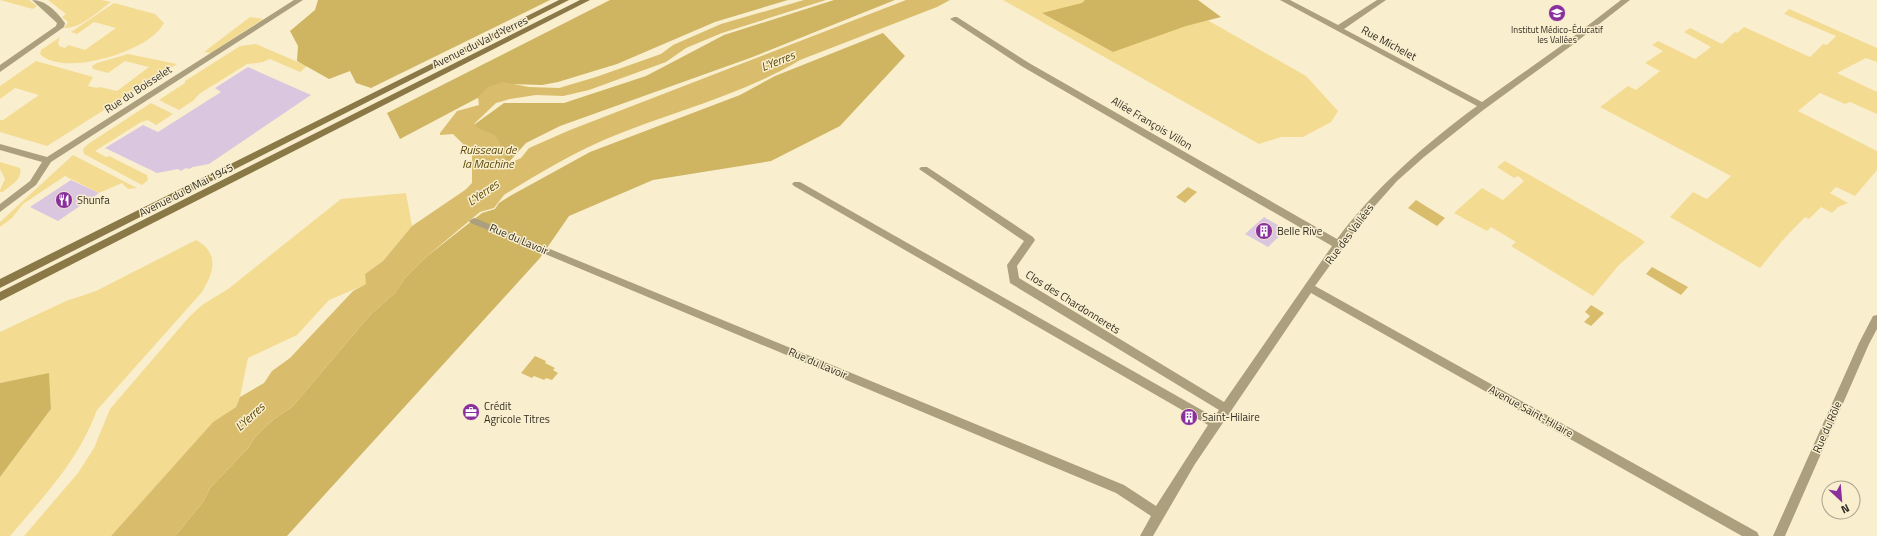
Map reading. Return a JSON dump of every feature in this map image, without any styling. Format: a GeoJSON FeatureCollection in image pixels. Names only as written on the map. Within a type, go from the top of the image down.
{"type":"FeatureCollection","features":[{"type":"Feature","properties":{"kind":"main road","name":"Avenue du Val d'Yerres"},"geometry":{"type":"LineString","coordinates":[[374,96],[565,0]]}},
{"type":"Feature","properties":{"kind":"main road","name":"Avenue du Val d'Yerres"},"geometry":{"type":"LineString","coordinates":[[382,103],[586,0]]}},
{"type":"Feature","properties":{"kind":"main road","name":"Avenue du 8 Mai 1945"},"geometry":{"type":"LineString","coordinates":[[0,284],[374,96]]}},
{"type":"Feature","properties":{"kind":"main road","name":"Avenue du 8 Mai 1945"},"geometry":{"type":"LineString","coordinates":[[0,297],[382,103]]}},
{"type":"Feature","properties":{"kind":"street"},"geometry":{"type":"LineString","coordinates":[[0,69],[60,27],[61,23],[36,0]]}},
{"type":"Feature","properties":{"kind":"street","name":"Rue du Boisselet"},"geometry":{"type":"LineString","coordinates":[[0,209],[33,183],[48,160],[299,0]]}},
{"type":"Feature","properties":{"kind":"street","name":"Rue Michelet"},"geometry":{"type":"LineString","coordinates":[[1284,0],[1483,106]]}},
{"type":"Feature","properties":{"kind":"street"},"geometry":{"type":"LineString","coordinates":[[1338,29],[1382,0]]}},
{"type":"Feature","properties":{"kind":"street","name":"Rue des Vallées"},"geometry":{"type":"LineString","coordinates":[[1146,536],[1158,514],[1216,424],[1309,287],[1365,211],[1392,180],[1483,106],[1626,0]]}},
{"type":"Feature","properties":{"kind":"street","name":"Allée François Villon"},"geometry":{"type":"LineString","coordinates":[[954,19],[1026,65],[1339,245]]}},
{"type":"Feature","properties":{"kind":"street"},"geometry":{"type":"LineString","coordinates":[[0,147],[48,160]]}},
{"type":"Feature","properties":{"kind":"street","name":"Clos des Chardonnerets"},"geometry":{"type":"LineString","coordinates":[[924,169],[1030,240],[1012,265],[1014,280],[1226,409]]}},
{"type":"Feature","properties":{"kind":"street"},"geometry":{"type":"LineString","coordinates":[[797,184],[1216,424]]}},
{"type":"Feature","properties":{"kind":"street","name":"Rue du Lavoir"},"geometry":{"type":"LineString","coordinates":[[474,221],[1120,489],[1158,514]]}},
{"type":"Feature","properties":{"kind":"street","name":"Avenue Saint-Hilaire"},"geometry":{"type":"LineString","coordinates":[[1309,287],[1753,536]]}},
{"type":"Feature","properties":{"kind":"street","name":"Rue du Rôle"},"geometry":{"type":"LineString","coordinates":[[1779,536],[1864,343],[1877,319]]}},
{"type":"Feature","properties":{"kind":"shaded area"},"geometry":{"type":"Polygon","coordinates":[[[0,0],[29,0],[37,6],[33,9],[0,0]]]}},
{"type":"Feature","properties":{"kind":"shaded area"},"geometry":{"type":"Polygon","coordinates":[[[48,0],[101,0],[111,2],[83,23],[70,28],[64,28],[68,22],[62,17],[66,14],[48,0]]]}},
{"type":"Feature","properties":{"kind":"shaded area"},"geometry":{"type":"Polygon","coordinates":[[[318,0],[550,0],[371,88],[356,83],[350,71],[329,79],[297,61],[298,46],[290,31],[315,10],[318,0]]]}},
{"type":"Feature","properties":{"kind":"shaded area"},"geometry":{"type":"Polygon","coordinates":[[[610,0],[788,0],[715,22],[617,64],[558,82],[542,85],[504,84],[400,139],[387,113],[610,0]]]}},
{"type":"Feature","properties":{"kind":"shaded area"},"geometry":{"type":"Polygon","coordinates":[[[834,0],[895,0],[750,58],[560,126],[526,143],[508,163],[471,127],[504,103],[564,103],[646,76],[724,35],[834,0]]]}},
{"type":"Feature","properties":{"kind":"shaded area"},"geometry":{"type":"Polygon","coordinates":[[[1003,0],[1172,0],[1306,76],[1338,111],[1331,122],[1303,137],[1281,137],[1259,144],[1003,0]]]}},
{"type":"Feature","properties":{"kind":"shaded area"},"geometry":{"type":"Polygon","coordinates":[[[1085,0],[1198,0],[1221,17],[1186,26],[1113,52],[1042,13],[1082,3],[1085,0]]]}},
{"type":"Feature","properties":{"kind":"shaded area"},"geometry":{"type":"Polygon","coordinates":[[[114,3],[155,14],[164,23],[156,33],[142,43],[106,58],[86,62],[67,63],[51,61],[40,54],[41,50],[60,37],[58,43],[59,46],[65,48],[68,45],[85,50],[116,28],[94,22],[77,34],[71,32],[114,3]]]}},
{"type":"Feature","properties":{"kind":"shaded area"},"geometry":{"type":"Polygon","coordinates":[[[1789,9],[1877,48],[1877,62],[1866,58],[1837,73],[1877,92],[1877,114],[1850,102],[1845,104],[1820,93],[1798,111],[1877,151],[1877,170],[1855,196],[1836,187],[1830,193],[1848,203],[1838,207],[1832,213],[1821,207],[1809,219],[1805,217],[1782,241],[1760,268],[1670,217],[1693,192],[1707,199],[1731,176],[1600,107],[1628,86],[1636,90],[1660,71],[1645,63],[1663,51],[1652,45],[1658,41],[1695,59],[1711,47],[1684,32],[1690,28],[1722,44],[1735,32],[1737,33],[1744,27],[1810,57],[1823,44],[1827,45],[1836,36],[1784,14],[1789,9]]]}},
{"type":"Feature","properties":{"kind":"shaded area"},"geometry":{"type":"Polygon","coordinates":[[[250,17],[263,19],[211,53],[204,52],[250,17]]]}},
{"type":"Feature","properties":{"kind":"shaded area"},"geometry":{"type":"Polygon","coordinates":[[[883,33],[905,56],[840,126],[771,161],[653,180],[569,216],[540,258],[287,536],[175,536],[203,502],[210,488],[249,447],[255,437],[273,420],[292,407],[371,314],[395,293],[405,278],[426,257],[482,213],[495,209],[499,203],[510,196],[590,152],[740,95],[775,76],[883,33]]]}},
{"type":"Feature","properties":{"kind":"shaded area"},"geometry":{"type":"Polygon","coordinates":[[[256,44],[307,66],[300,72],[270,59],[263,62],[247,64],[199,94],[194,100],[179,110],[159,100],[185,83],[185,81],[240,46],[256,44]]]}},
{"type":"Feature","properties":{"kind":"shaded area"},"geometry":{"type":"Polygon","coordinates":[[[128,54],[177,64],[47,146],[0,132],[0,120],[3,120],[39,95],[15,88],[0,99],[0,86],[36,61],[93,77],[88,86],[117,91],[149,67],[125,61],[108,73],[93,69],[92,66],[97,63],[128,54]]]}},
{"type":"Feature","properties":{"kind":"shaded area"},"geometry":{"type":"Polygon","coordinates":[[[151,103],[173,114],[156,125],[148,120],[141,122],[95,151],[106,157],[109,156],[147,175],[148,180],[142,185],[84,154],[83,149],[88,144],[151,103]]]}},
{"type":"Feature","properties":{"kind":"shaded area"},"geometry":{"type":"Polygon","coordinates":[[[73,155],[137,188],[128,189],[122,183],[99,193],[65,176],[23,204],[12,218],[0,227],[0,222],[73,155]]]}},
{"type":"Feature","properties":{"kind":"shaded area"},"geometry":{"type":"Polygon","coordinates":[[[1505,161],[1645,242],[1619,265],[1593,296],[1511,246],[1516,242],[1491,227],[1487,231],[1454,213],[1482,188],[1503,200],[1524,181],[1518,176],[1514,178],[1497,167],[1505,161]]]}},
{"type":"Feature","properties":{"kind":"shaded area"},"geometry":{"type":"Polygon","coordinates":[[[0,162],[20,168],[20,176],[18,179],[3,192],[0,192],[0,190],[5,179],[0,169],[0,162]]]}},
{"type":"Feature","properties":{"kind":"shaded area"},"geometry":{"type":"Polygon","coordinates":[[[406,193],[412,226],[383,261],[365,274],[367,284],[329,300],[297,335],[248,358],[240,397],[236,407],[213,422],[111,536],[24,536],[78,473],[94,448],[110,409],[189,317],[202,305],[228,289],[341,199],[406,193]]]}},
{"type":"Feature","properties":{"kind":"shaded area"},"geometry":{"type":"Polygon","coordinates":[[[196,240],[207,249],[212,260],[210,277],[202,292],[97,410],[80,445],[60,477],[48,492],[10,536],[0,536],[0,477],[51,409],[49,374],[0,383],[0,332],[66,301],[96,291],[196,240]]]}},
{"type":"Feature","properties":{"kind":"shaded area"},"geometry":{"type":"Polygon","coordinates":[[[49,373],[51,409],[0,477],[0,383],[49,373]]]}},
{"type":"Feature","properties":{"kind":"water"},"geometry":{"type":"Polygon","coordinates":[[[804,0],[826,0],[722,33],[686,48],[666,62],[589,90],[563,96],[536,95],[496,103],[474,124],[478,128],[495,135],[506,155],[504,161],[508,164],[521,158],[529,148],[570,130],[906,0],[950,0],[937,7],[800,60],[777,73],[729,94],[606,139],[541,172],[504,195],[494,208],[480,212],[426,257],[405,278],[395,293],[371,314],[292,407],[273,420],[255,437],[249,447],[210,488],[203,502],[175,536],[111,536],[213,422],[236,407],[240,397],[264,383],[272,371],[290,358],[353,291],[366,284],[365,274],[383,261],[412,226],[465,190],[472,183],[472,153],[453,134],[440,135],[440,133],[457,111],[479,105],[478,97],[488,87],[503,82],[529,87],[559,88],[596,77],[661,54],[673,45],[721,24],[804,0]]]}},
{"type":"Feature","properties":{"kind":"water"},"geometry":{"type":"Polygon","coordinates":[[[1188,187],[1197,192],[1185,203],[1176,197],[1188,187]]]}},
{"type":"Feature","properties":{"kind":"water"},"geometry":{"type":"Polygon","coordinates":[[[1416,200],[1445,218],[1437,226],[1408,208],[1416,200]]]}},
{"type":"Feature","properties":{"kind":"water"},"geometry":{"type":"Polygon","coordinates":[[[1652,267],[1688,287],[1681,295],[1646,274],[1652,267]]]}},
{"type":"Feature","properties":{"kind":"water"},"geometry":{"type":"Polygon","coordinates":[[[1591,305],[1604,313],[1591,326],[1584,322],[1590,316],[1585,312],[1591,305]]]}},
{"type":"Feature","properties":{"kind":"water"},"geometry":{"type":"Polygon","coordinates":[[[535,356],[546,361],[545,363],[555,368],[553,370],[558,373],[552,380],[546,378],[544,380],[534,376],[532,378],[521,373],[535,356]]]}},
{"type":"Feature","properties":{"kind":"building"},"geometry":{"type":"Polygon","coordinates":[[[248,67],[311,95],[209,164],[189,169],[186,168],[181,171],[178,169],[157,173],[105,148],[143,125],[158,132],[221,92],[215,88],[248,67]]]}},
{"type":"Feature","properties":{"kind":"building","name":"Shunfa"},"geometry":{"type":"Polygon","coordinates":[[[71,180],[99,193],[58,221],[30,207],[71,180]]]}},
{"type":"Feature","properties":{"kind":"building","name":"Belle Rive"},"geometry":{"type":"Polygon","coordinates":[[[1264,217],[1286,230],[1268,247],[1245,234],[1264,217]]]}},
{"type":"Feature","properties":{"kind":"place","name":"Institut Médico-Éducatif les Vallées"},"geometry":{"type":"Point","coordinates":[1557,13]}},
{"type":"Feature","properties":{"kind":"place","name":"Shunfa"},"geometry":{"type":"Point","coordinates":[64,200]}},
{"type":"Feature","properties":{"kind":"place","name":"Belle Rive"},"geometry":{"type":"Point","coordinates":[1264,231]}},
{"type":"Feature","properties":{"kind":"place","name":"Crédit Agricole Titres"},"geometry":{"type":"Point","coordinates":[471,412]}},
{"type":"Feature","properties":{"kind":"place","name":"Saint-Hilaire"},"geometry":{"type":"Point","coordinates":[1189,417]}},
{"type":"Feature","properties":{"kind":"water label","name":"L'Yerres"},"geometry":{"type":"Point","coordinates":[778,61]}},
{"type":"Feature","properties":{"kind":"water label","name":"Ruisseau de la Machine"},"geometry":{"type":"Point","coordinates":[488,157]}},
{"type":"Feature","properties":{"kind":"water label","name":"L'Yerres"},"geometry":{"type":"Point","coordinates":[483,193]}},
{"type":"Feature","properties":{"kind":"water label","name":"L'Yerres"},"geometry":{"type":"Point","coordinates":[250,417]}}]}
